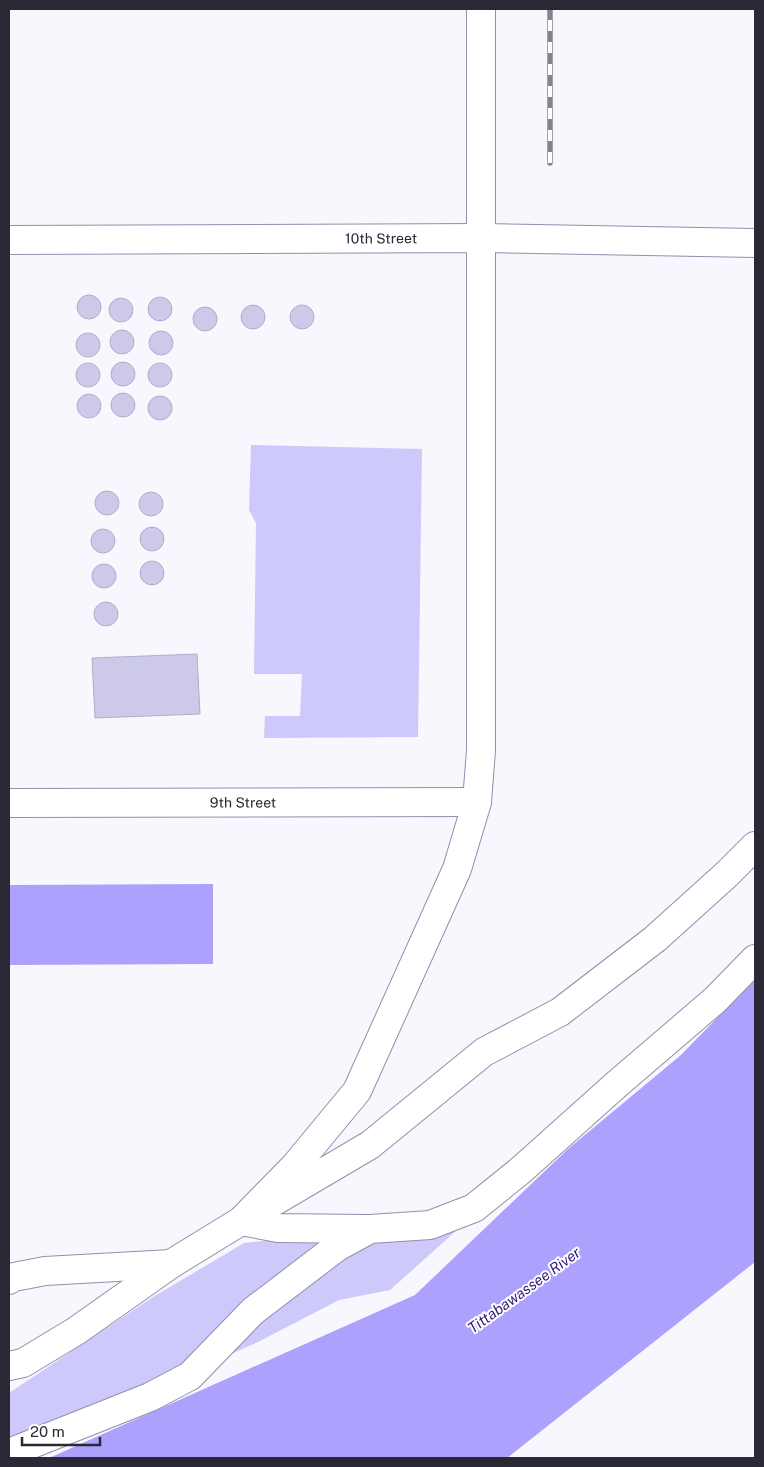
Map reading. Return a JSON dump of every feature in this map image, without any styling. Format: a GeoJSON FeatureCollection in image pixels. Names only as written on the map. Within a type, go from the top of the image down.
{"type":"FeatureCollection","features":[{"type":"Feature","properties":{"kind":"lane"},"geometry":{"type":"LineString","coordinates":[[241,1221],[295,1166],[357,1091],[457,868],[477,802],[481,750],[481,9]]}},
{"type":"Feature","properties":{"kind":"lane","name":"10th Street"},"geometry":{"type":"LineString","coordinates":[[9,240],[482,238],[755,243]]}},
{"type":"Feature","properties":{"kind":"lane","name":"9th Street"},"geometry":{"type":"LineString","coordinates":[[9,802],[477,802]]}},
{"type":"Feature","properties":{"kind":"lane"},"geometry":{"type":"LineString","coordinates":[[9,1366],[23,1363],[76,1331],[172,1264],[241,1221],[370,1146],[484,1052],[560,1012],[655,939],[755,846]]}},
{"type":"Feature","properties":{"kind":"lane"},"geometry":{"type":"LineString","coordinates":[[241,1221],[278,1228],[370,1229],[430,1225],[474,1208],[521,1170],[714,1000],[755,959]]}},
{"type":"Feature","properties":{"kind":"lane"},"geometry":{"type":"LineString","coordinates":[[9,1452],[150,1398],[190,1376],[253,1311],[337,1247],[370,1229]]}},
{"type":"Feature","properties":{"kind":"lane"},"geometry":{"type":"LineString","coordinates":[[9,1280],[14,1277],[45,1271],[172,1264]]}},
{"type":"Feature","properties":{"kind":"shaded area"},"geometry":{"type":"Polygon","coordinates":[[[251,445],[422,449],[418,737],[264,738],[265,716],[300,716],[302,674],[254,674],[256,523],[249,510],[251,445]]]}},
{"type":"Feature","properties":{"kind":"shaded area"},"geometry":{"type":"Polygon","coordinates":[[[456,1231],[390,1290],[339,1300],[258,1342],[213,1362],[258,1316],[370,1239],[422,1238],[456,1231]]]}},
{"type":"Feature","properties":{"kind":"shaded area"},"geometry":{"type":"Polygon","coordinates":[[[271,1240],[323,1241],[182,1371],[9,1446],[9,1393],[153,1297],[244,1243],[271,1240]]]}},
{"type":"Feature","properties":{"kind":"water"},"geometry":{"type":"Polygon","coordinates":[[[213,884],[213,964],[9,965],[9,885],[213,884]]]}},
{"type":"Feature","properties":{"kind":"water","name":"Tittabawassee River"},"geometry":{"type":"Polygon","coordinates":[[[755,979],[755,1262],[507,1458],[49,1458],[415,1295],[568,1149],[681,1055],[755,979]]]}},
{"type":"Feature","properties":{"kind":"building"},"geometry":{"type":"Polygon","coordinates":[[[89,295],[98,298],[101,307],[98,316],[89,319],[80,316],[77,307],[80,298],[89,295]]]}},
{"type":"Feature","properties":{"kind":"building"},"geometry":{"type":"Polygon","coordinates":[[[160,297],[169,300],[172,309],[169,318],[160,321],[151,318],[148,309],[151,300],[160,297]]]}},
{"type":"Feature","properties":{"kind":"building"},"geometry":{"type":"Polygon","coordinates":[[[121,298],[130,301],[133,310],[130,319],[121,322],[112,319],[109,310],[112,301],[121,298]]]}},
{"type":"Feature","properties":{"kind":"building"},"geometry":{"type":"Polygon","coordinates":[[[253,305],[262,308],[265,317],[262,326],[253,329],[244,326],[241,317],[244,308],[253,305]]]}},
{"type":"Feature","properties":{"kind":"building"},"geometry":{"type":"Polygon","coordinates":[[[302,305],[311,308],[314,317],[311,326],[302,329],[293,326],[290,317],[293,308],[302,305]]]}},
{"type":"Feature","properties":{"kind":"building"},"geometry":{"type":"Polygon","coordinates":[[[205,307],[214,310],[217,319],[214,328],[205,331],[196,328],[193,319],[196,310],[205,307]]]}},
{"type":"Feature","properties":{"kind":"building"},"geometry":{"type":"Polygon","coordinates":[[[122,330],[131,333],[134,342],[131,351],[122,354],[113,351],[110,342],[113,333],[122,330]]]}},
{"type":"Feature","properties":{"kind":"building"},"geometry":{"type":"Polygon","coordinates":[[[161,331],[170,334],[173,343],[170,352],[161,355],[152,352],[149,343],[152,334],[161,331]]]}},
{"type":"Feature","properties":{"kind":"building"},"geometry":{"type":"Polygon","coordinates":[[[88,333],[97,336],[100,345],[97,354],[88,357],[79,354],[76,345],[79,336],[88,333]]]}},
{"type":"Feature","properties":{"kind":"building"},"geometry":{"type":"Polygon","coordinates":[[[123,362],[132,365],[135,374],[132,383],[123,386],[114,383],[111,374],[114,365],[123,362]]]}},
{"type":"Feature","properties":{"kind":"building"},"geometry":{"type":"Polygon","coordinates":[[[88,363],[97,366],[100,375],[97,384],[88,387],[79,384],[76,375],[79,366],[88,363]]]}},
{"type":"Feature","properties":{"kind":"building"},"geometry":{"type":"Polygon","coordinates":[[[160,363],[169,366],[172,375],[169,384],[160,387],[151,384],[148,375],[151,366],[160,363]]]}},
{"type":"Feature","properties":{"kind":"building"},"geometry":{"type":"Polygon","coordinates":[[[123,393],[132,396],[135,405],[132,414],[123,417],[114,414],[111,405],[114,396],[123,393]]]}},
{"type":"Feature","properties":{"kind":"building"},"geometry":{"type":"Polygon","coordinates":[[[89,394],[98,397],[101,406],[98,415],[89,418],[80,415],[77,406],[80,397],[89,394]]]}},
{"type":"Feature","properties":{"kind":"building"},"geometry":{"type":"Polygon","coordinates":[[[160,396],[169,399],[172,408],[169,417],[160,420],[151,417],[148,408],[151,399],[160,396]]]}},
{"type":"Feature","properties":{"kind":"building"},"geometry":{"type":"Polygon","coordinates":[[[107,491],[116,494],[119,503],[116,512],[107,515],[98,512],[95,503],[98,494],[107,491]]]}},
{"type":"Feature","properties":{"kind":"building"},"geometry":{"type":"Polygon","coordinates":[[[151,492],[160,495],[163,504],[160,513],[151,516],[142,513],[139,504],[142,495],[151,492]]]}},
{"type":"Feature","properties":{"kind":"building"},"geometry":{"type":"Polygon","coordinates":[[[152,527],[161,530],[164,539],[161,548],[152,551],[143,548],[140,539],[143,530],[152,527]]]}},
{"type":"Feature","properties":{"kind":"building"},"geometry":{"type":"Polygon","coordinates":[[[103,529],[112,532],[115,541],[112,550],[103,553],[94,550],[91,541],[94,532],[103,529]]]}},
{"type":"Feature","properties":{"kind":"building"},"geometry":{"type":"Polygon","coordinates":[[[152,561],[161,564],[164,573],[161,582],[152,585],[143,582],[140,573],[143,564],[152,561]]]}},
{"type":"Feature","properties":{"kind":"building"},"geometry":{"type":"Polygon","coordinates":[[[104,564],[113,567],[116,576],[113,585],[104,588],[95,585],[92,576],[95,567],[104,564]]]}},
{"type":"Feature","properties":{"kind":"building"},"geometry":{"type":"Polygon","coordinates":[[[106,602],[115,605],[118,614],[115,623],[106,626],[97,623],[94,614],[97,605],[106,602]]]}},
{"type":"Feature","properties":{"kind":"building"},"geometry":{"type":"Polygon","coordinates":[[[197,654],[200,714],[95,718],[92,658],[197,654]]]}},
{"type":"Feature","properties":{"kind":"railway"},"geometry":{"type":"LineString","coordinates":[[550,9],[550,163]]}}]}
